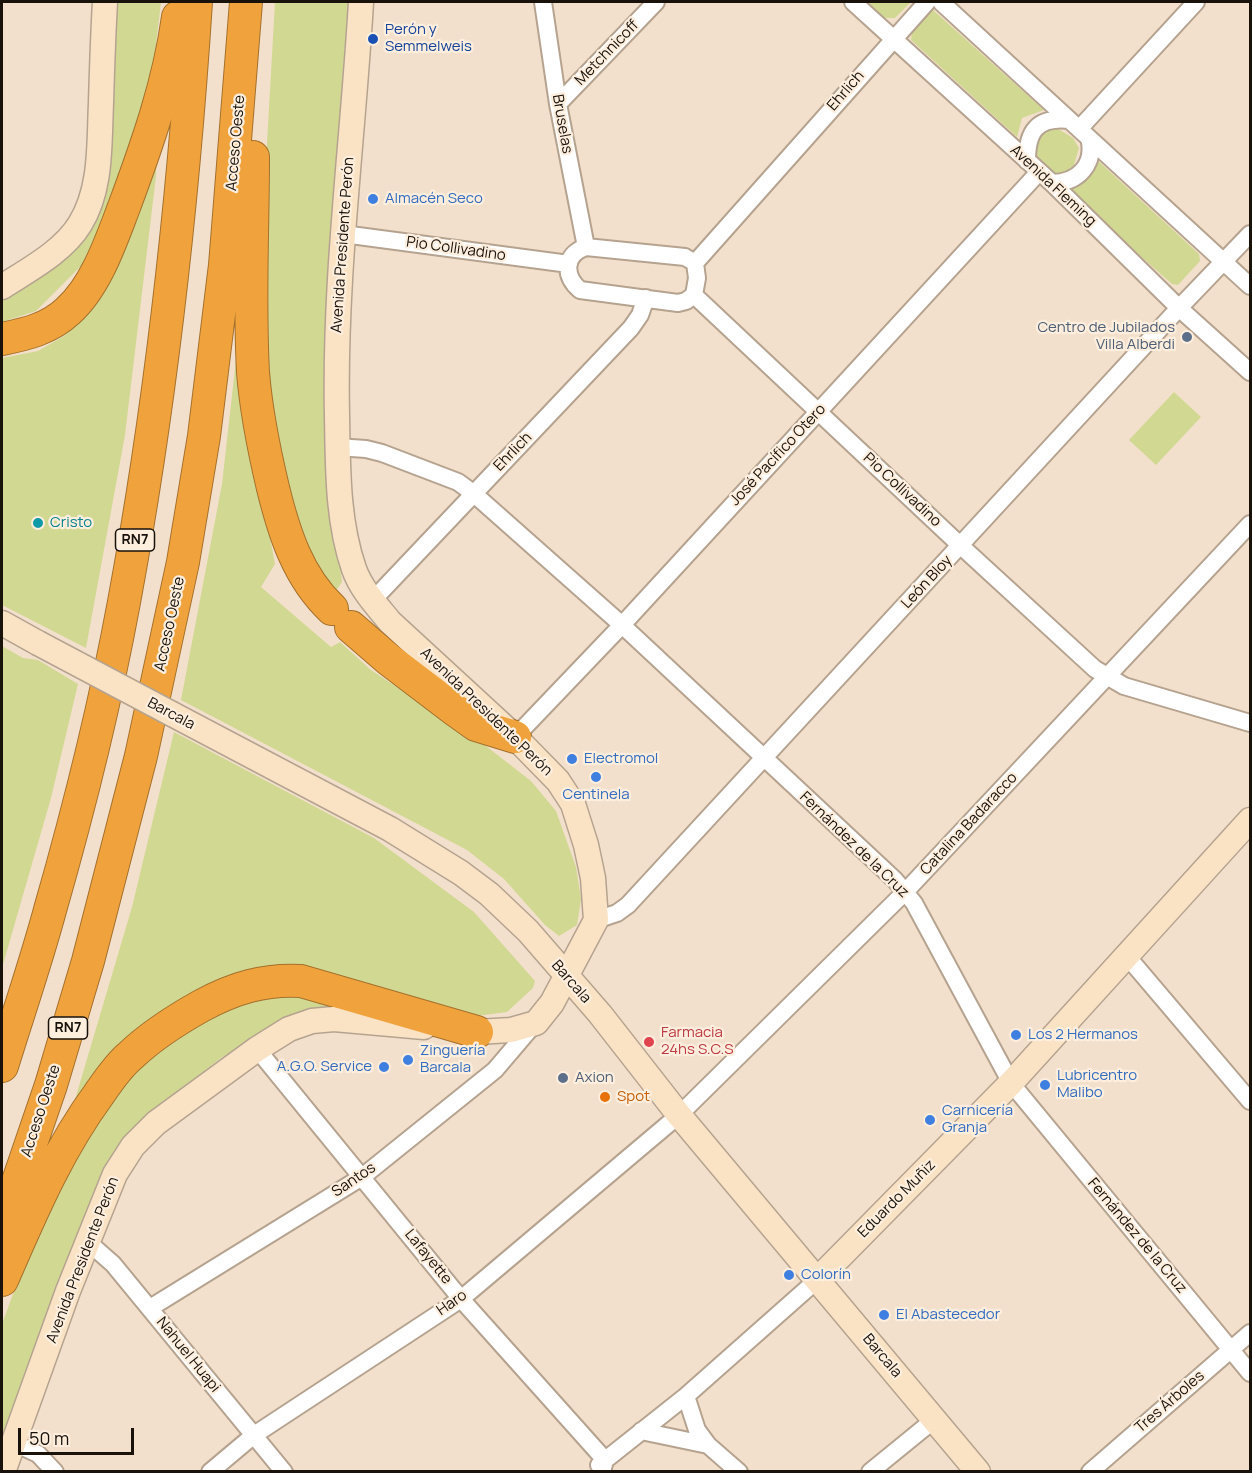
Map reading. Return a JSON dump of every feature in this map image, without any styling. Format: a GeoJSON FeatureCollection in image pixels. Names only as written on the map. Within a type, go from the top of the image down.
{"type":"FeatureCollection","features":[{"type":"Feature","properties":{"kind":"highway"},"geometry":{"type":"LineString","coordinates":[[2,339],[49,325],[78,302],[90,283],[110,245],[149,141],[164,88],[180,2]]}},
{"type":"Feature","properties":{"kind":"highway","name":"RN7"},"geometry":{"type":"LineString","coordinates":[[2,1066],[53,898],[91,751],[124,604],[166,335],[186,146],[196,2]]}},
{"type":"Feature","properties":{"kind":"highway","name":"Acceso Oeste"},"geometry":{"type":"LineString","coordinates":[[2,1228],[51,1085],[88,961],[133,790],[183,561],[204,436],[225,265],[246,2]]}},
{"type":"Feature","properties":{"kind":"highway"},"geometry":{"type":"LineString","coordinates":[[252,2],[253,373],[262,442],[278,508],[292,549],[302,572],[317,595],[388,659],[477,725],[515,737]]}},
{"type":"Feature","properties":{"kind":"highway"},"geometry":{"type":"LineString","coordinates":[[2,1280],[37,1199],[77,1124],[108,1081],[129,1057],[159,1032],[219,996],[259,982],[301,981],[477,1032]]}},
{"type":"Feature","properties":{"kind":"street"},"geometry":{"type":"LineString","coordinates":[[2,287],[57,249],[80,225],[88,208],[95,184],[99,152],[105,2]]}},
{"type":"Feature","properties":{"kind":"street","name":"Avenida Presidente Perón"},"geometry":{"type":"LineString","coordinates":[[361,2],[338,327],[337,447],[345,540],[355,572],[372,601],[390,622],[515,737],[558,781],[573,804],[586,845],[593,878],[596,920]]}},
{"type":"Feature","properties":{"kind":"street","name":"Bruselas"},"geometry":{"type":"LineString","coordinates":[[543,2],[558,104],[586,247]]}},
{"type":"Feature","properties":{"kind":"street","name":"Metchnicoff"},"geometry":{"type":"LineString","coordinates":[[558,104],[656,2]]}},
{"type":"Feature","properties":{"kind":"street","name":"Avenida Fleming"},"geometry":{"type":"LineString","coordinates":[[853,2],[1053,183],[1179,308],[1251,372]]}},
{"type":"Feature","properties":{"kind":"street","name":"Ehrlich"},"geometry":{"type":"LineString","coordinates":[[695,263],[927,2]]}},
{"type":"Feature","properties":{"kind":"street"},"geometry":{"type":"LineString","coordinates":[[941,2],[1251,286]]}},
{"type":"Feature","properties":{"kind":"street"},"geometry":{"type":"LineString","coordinates":[[1079,129],[1197,2]]}},
{"type":"Feature","properties":{"kind":"street","name":"José Pacífico Otero"},"geometry":{"type":"LineString","coordinates":[[515,737],[622,625],[818,412],[1033,166],[1030,138],[1040,124],[1048,120],[1079,129]]}},
{"type":"Feature","properties":{"kind":"street"},"geometry":{"type":"LineString","coordinates":[[1053,183],[1071,181],[1087,165],[1090,154],[1079,129]]}},
{"type":"Feature","properties":{"kind":"street","name":"Pio Collivadino"},"geometry":{"type":"LineString","coordinates":[[343,234],[568,264]]}},
{"type":"Feature","properties":{"kind":"street","name":"León Bloy"},"geometry":{"type":"LineString","coordinates":[[596,920],[617,913],[628,905],[1179,308],[1251,234]]}},
{"type":"Feature","properties":{"kind":"street"},"geometry":{"type":"LineString","coordinates":[[586,247],[685,257],[695,263],[697,278],[694,295],[678,303],[580,290],[572,283],[568,273],[568,264],[578,250],[586,247]]}},
{"type":"Feature","properties":{"kind":"street","name":"Pio Collivadino"},"geometry":{"type":"LineString","coordinates":[[694,295],[1095,669],[1124,686],[1251,723]]}},
{"type":"Feature","properties":{"kind":"street","name":"Ehrlich"},"geometry":{"type":"LineString","coordinates":[[372,601],[631,328],[640,315],[646,298]]}},
{"type":"Feature","properties":{"kind":"street","name":"Fernández de la Cruz"},"geometry":{"type":"LineString","coordinates":[[337,447],[366,449],[382,453],[458,482],[473,493],[622,625],[895,880],[914,903],[1011,1083],[1251,1373]]}},
{"type":"Feature","properties":{"kind":"street","name":"Catalina Badaracco"},"geometry":{"type":"LineString","coordinates":[[679,1115],[905,892],[1251,524]]}},
{"type":"Feature","properties":{"kind":"street","name":"Barcala"},"geometry":{"type":"LineString","coordinates":[[2,623],[390,829],[461,873],[489,894],[528,931],[600,1014],[679,1115],[978,1472]]}},
{"type":"Feature","properties":{"kind":"street","name":"Eduardo Muñiz"},"geometry":{"type":"LineString","coordinates":[[591,1472],[604,1466],[641,1431],[686,1396],[817,1280],[1011,1083],[1251,820]]}},
{"type":"Feature","properties":{"kind":"street"},"geometry":{"type":"LineString","coordinates":[[536,1023],[552,1003],[596,920]]}},
{"type":"Feature","properties":{"kind":"street"},"geometry":{"type":"LineString","coordinates":[[1126,955],[1251,1101]]}},
{"type":"Feature","properties":{"kind":"street","name":"Avenida Presidente Perón"},"geometry":{"type":"LineString","coordinates":[[3,1472],[115,1174],[133,1146],[156,1123],[257,1049],[289,1029],[312,1021],[334,1019],[477,1032],[511,1030],[536,1023]]}},
{"type":"Feature","properties":{"kind":"street","name":"Santos"},"geometry":{"type":"LineString","coordinates":[[150,1308],[362,1177],[495,1070],[536,1023]]}},
{"type":"Feature","properties":{"kind":"street","name":"Lafayette"},"geometry":{"type":"LineString","coordinates":[[257,1049],[461,1299],[604,1466]]}},
{"type":"Feature","properties":{"kind":"street","name":"Haro"},"geometry":{"type":"LineString","coordinates":[[210,1472],[254,1435],[461,1299],[679,1115]]}},
{"type":"Feature","properties":{"kind":"street","name":"Nahuel Huapi"},"geometry":{"type":"LineString","coordinates":[[88,1242],[113,1264],[284,1472]]}},
{"type":"Feature","properties":{"kind":"street","name":"Tres Árboles"},"geometry":{"type":"LineString","coordinates":[[1090,1472],[1251,1333]]}},
{"type":"Feature","properties":{"kind":"street"},"geometry":{"type":"LineString","coordinates":[[686,1396],[697,1430],[708,1445],[739,1472]]}},
{"type":"Feature","properties":{"kind":"street"},"geometry":{"type":"LineString","coordinates":[[870,1472],[935,1419]]}},
{"type":"Feature","properties":{"kind":"street"},"geometry":{"type":"LineString","coordinates":[[641,1431],[708,1445]]}},
{"type":"Feature","properties":{"kind":"street"},"geometry":{"type":"LineString","coordinates":[[14,1443],[38,1454],[55,1472]]}},
{"type":"Feature","properties":{"kind":"green space"},"geometry":{"type":"Polygon","coordinates":[[[116,2],[161,2],[154,62],[117,194],[83,264],[36,311],[2,322],[2,299],[48,271],[102,189],[114,78],[116,2]]]}},
{"type":"Feature","properties":{"kind":"green space"},"geometry":{"type":"Polygon","coordinates":[[[275,2],[348,2],[327,291],[328,479],[342,582],[335,592],[308,559],[269,433],[259,284],[275,2]]]}},
{"type":"Feature","properties":{"kind":"green space"},"geometry":{"type":"Polygon","coordinates":[[[866,2],[911,2],[895,18],[885,18],[866,2]]]}},
{"type":"Feature","properties":{"kind":"green space"},"geometry":{"type":"Polygon","coordinates":[[[933,10],[1044,110],[1022,118],[1017,137],[911,40],[918,22],[933,10]]]}},
{"type":"Feature","properties":{"kind":"green space"},"geometry":{"type":"Polygon","coordinates":[[[1055,127],[1073,138],[1079,148],[1074,165],[1062,175],[1053,174],[1038,159],[1034,150],[1041,131],[1055,127]]]}},
{"type":"Feature","properties":{"kind":"green space"},"geometry":{"type":"Polygon","coordinates":[[[157,146],[156,176],[125,435],[86,648],[2,605],[2,358],[38,351],[64,336],[89,308],[157,146]]]}},
{"type":"Feature","properties":{"kind":"green space"},"geometry":{"type":"Polygon","coordinates":[[[1095,158],[1199,254],[1200,261],[1178,285],[1172,284],[1067,191],[1084,177],[1095,158]]]}},
{"type":"Feature","properties":{"kind":"green space"},"geometry":{"type":"Polygon","coordinates":[[[241,315],[250,432],[275,564],[261,587],[331,647],[340,642],[371,670],[486,746],[531,781],[556,811],[576,867],[581,899],[577,925],[559,936],[545,925],[504,879],[467,850],[181,700],[222,484],[241,315]]]}},
{"type":"Feature","properties":{"kind":"green space"},"geometry":{"type":"Polygon","coordinates":[[[1174,392],[1201,417],[1156,465],[1129,440],[1174,392]]]}},
{"type":"Feature","properties":{"kind":"green space"},"geometry":{"type":"Polygon","coordinates":[[[2,646],[23,658],[38,660],[78,684],[51,798],[2,968],[2,646]]]}},
{"type":"Feature","properties":{"kind":"green space"},"geometry":{"type":"Polygon","coordinates":[[[174,732],[374,838],[474,912],[535,981],[533,988],[507,1012],[462,1018],[252,974],[71,1113],[132,907],[174,732]]]}},
{"type":"Feature","properties":{"kind":"green space"},"geometry":{"type":"Polygon","coordinates":[[[283,990],[390,1015],[277,1025],[221,1058],[140,1121],[118,1146],[88,1210],[2,1449],[2,1324],[46,1204],[92,1124],[153,1050],[217,1009],[283,990]]]}},
{"type":"Feature","properties":{"kind":"place","name":"Perón y Semmelweis"},"geometry":{"type":"Point","coordinates":[373,39]}},
{"type":"Feature","properties":{"kind":"place","name":"Almacén Seco"},"geometry":{"type":"Point","coordinates":[373,199]}},
{"type":"Feature","properties":{"kind":"place","name":"Centro de Jubilados Villa Alberdi"},"geometry":{"type":"Point","coordinates":[1187,337]}},
{"type":"Feature","properties":{"kind":"place","name":"Cristo"},"geometry":{"type":"Point","coordinates":[38,523]}},
{"type":"Feature","properties":{"kind":"place","name":"Electromol"},"geometry":{"type":"Point","coordinates":[572,759]}},
{"type":"Feature","properties":{"kind":"place","name":"Centinela"},"geometry":{"type":"Point","coordinates":[596,777]}},
{"type":"Feature","properties":{"kind":"place","name":"Los 2 Hermanos"},"geometry":{"type":"Point","coordinates":[1016,1035]}},
{"type":"Feature","properties":{"kind":"place","name":"Farmacia 24hs S.C.S"},"geometry":{"type":"Point","coordinates":[649,1042]}},
{"type":"Feature","properties":{"kind":"place","name":"Zinguería Barcala"},"geometry":{"type":"Point","coordinates":[408,1060]}},
{"type":"Feature","properties":{"kind":"place","name":"A.G.O. Service"},"geometry":{"type":"Point","coordinates":[384,1067]}},
{"type":"Feature","properties":{"kind":"place","name":"Axion"},"geometry":{"type":"Point","coordinates":[563,1078]}},
{"type":"Feature","properties":{"kind":"place","name":"Lubricentro Malibo"},"geometry":{"type":"Point","coordinates":[1045,1085]}},
{"type":"Feature","properties":{"kind":"place","name":"Spot"},"geometry":{"type":"Point","coordinates":[605,1097]}},
{"type":"Feature","properties":{"kind":"place","name":"Carnicería Granja"},"geometry":{"type":"Point","coordinates":[930,1120]}},
{"type":"Feature","properties":{"kind":"place","name":"Colorín"},"geometry":{"type":"Point","coordinates":[789,1275]}},
{"type":"Feature","properties":{"kind":"place","name":"El Abastecedor"},"geometry":{"type":"Point","coordinates":[884,1315]}}]}
